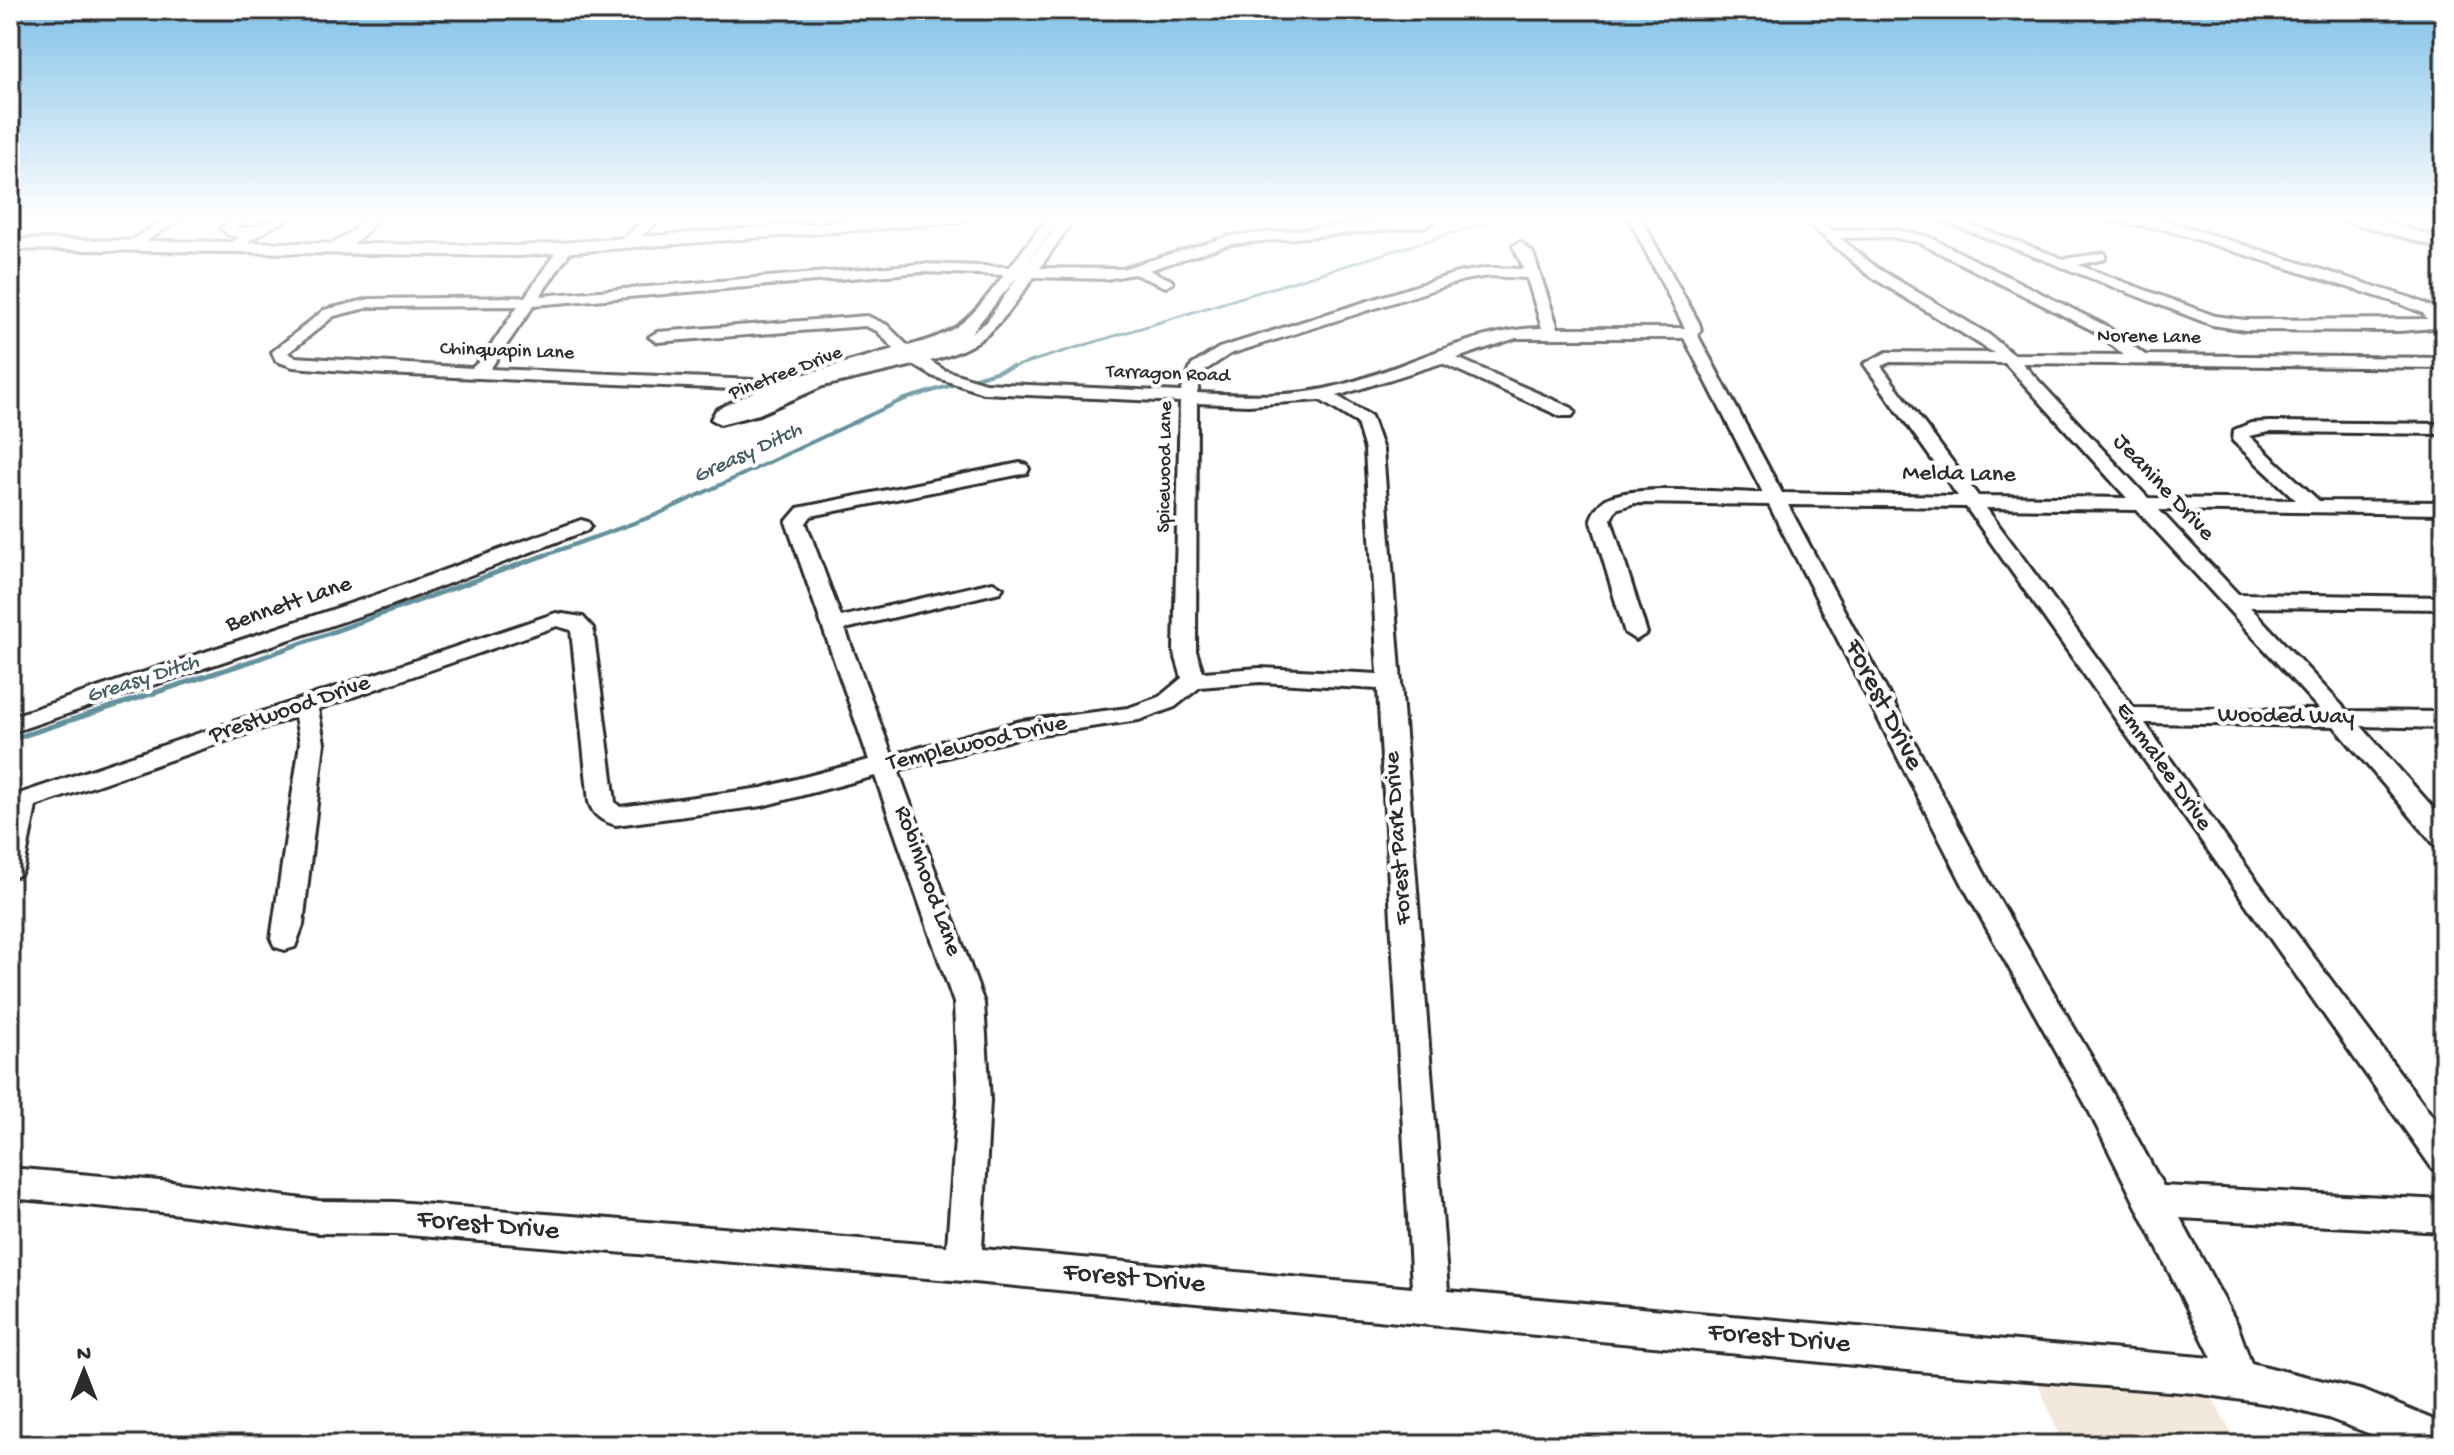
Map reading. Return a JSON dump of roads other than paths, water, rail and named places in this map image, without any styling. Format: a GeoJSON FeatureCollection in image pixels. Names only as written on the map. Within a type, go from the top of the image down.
{"type":"FeatureCollection","features":[{"type":"Feature","properties":{"kind":"street"},"geometry":{"type":"LineString","coordinates":[[476,373],[488,362],[541,285]]}},
{"type":"Feature","properties":{"kind":"street"},"geometry":{"type":"LineString","coordinates":[[529,302],[721,285]]}},
{"type":"Feature","properties":{"kind":"street","name":"Pinetree Drive"},"geometry":{"type":"LineString","coordinates":[[911,354],[805,387],[736,418],[720,419],[734,408],[786,385],[841,366],[911,354],[951,348],[987,329],[1015,285]]}},
{"type":"Feature","properties":{"kind":"street","name":"Spicewood Lane"},"geometry":{"type":"LineString","coordinates":[[1194,680],[1185,651],[1192,374],[1201,363],[1223,352],[1434,285]]}},
{"type":"Feature","properties":{"kind":"street"},"geometry":{"type":"LineString","coordinates":[[1536,285],[1551,331]]}},
{"type":"Feature","properties":{"kind":"street","name":"Forest Drive"},"geometry":{"type":"LineString","coordinates":[[10,1183],[197,1200],[235,1208],[360,1221],[396,1218],[963,1264],[2238,1380],[2224,1337],[2076,1058],[1980,891],[1689,333],[1693,330],[1691,323],[1671,285]]}},
{"type":"Feature","properties":{"kind":"street","name":"Jeanine Drive"},"geometry":{"type":"LineString","coordinates":[[1892,285],[1982,337],[2008,358],[2428,815],[2444,838]]}},
{"type":"Feature","properties":{"kind":"street"},"geometry":{"type":"LineString","coordinates":[[2013,285],[2092,325],[2141,360]]}},
{"type":"Feature","properties":{"kind":"street"},"geometry":{"type":"LineString","coordinates":[[2115,285],[2180,310],[2224,322],[2400,326],[2428,325],[2435,320],[2428,310],[2355,285]]}},
{"type":"Feature","properties":{"kind":"street","name":"Chinquapin Lane"},"geometry":{"type":"LineString","coordinates":[[529,302],[373,303],[334,311],[285,345],[280,352],[282,358],[322,365],[805,387]]}},
{"type":"Feature","properties":{"kind":"street","name":"Tarragon Road"},"geometry":{"type":"LineString","coordinates":[[657,337],[867,321],[882,328],[911,354],[947,377],[993,389],[1269,399],[1323,395],[1509,334],[1551,331],[1689,333]]}},
{"type":"Feature","properties":{"kind":"street"},"geometry":{"type":"LineString","coordinates":[[1442,357],[1566,412]]}},
{"type":"Feature","properties":{"kind":"street","name":"Norene Lane"},"geometry":{"type":"LineString","coordinates":[[1880,378],[1872,364],[1881,358],[2444,363]]}},
{"type":"Feature","properties":{"kind":"street","name":"Emmalee Drive"},"geometry":{"type":"LineString","coordinates":[[1880,378],[2128,715],[2227,861],[2444,1158]]}},
{"type":"Feature","properties":{"kind":"street","name":"Forest Park Drive"},"geometry":{"type":"LineString","coordinates":[[1323,395],[1360,415],[1370,431],[1374,450],[1431,1305]]}},
{"type":"Feature","properties":{"kind":"street"},"geometry":{"type":"LineString","coordinates":[[2314,506],[2242,441],[2240,434],[2251,428],[2269,427],[2444,429]]}},
{"type":"Feature","properties":{"kind":"street","name":"Robinhood Lane"},"geometry":{"type":"LineString","coordinates":[[963,1264],[974,1033],[957,966],[796,522],[805,512],[1020,469]]}},
{"type":"Feature","properties":{"kind":"street","name":"Melda Lane"},"geometry":{"type":"LineString","coordinates":[[1636,633],[1601,519],[1607,507],[1635,497],[2444,508]]}},
{"type":"Feature","properties":{"kind":"street","name":"Bennett Lane"},"geometry":{"type":"LineString","coordinates":[[10,725],[384,600],[581,526]]}},
{"type":"Feature","properties":{"kind":"street"},"geometry":{"type":"LineString","coordinates":[[833,625],[993,588]]}},
{"type":"Feature","properties":{"kind":"street"},"geometry":{"type":"LineString","coordinates":[[2231,600],[2444,603]]}},
{"type":"Feature","properties":{"kind":"street","name":"Prestwood Drive"},"geometry":{"type":"LineString","coordinates":[[17,804],[556,619],[571,620],[582,628],[602,802],[604,809],[610,813]]}},
{"type":"Feature","properties":{"kind":"street"},"geometry":{"type":"LineString","coordinates":[[1194,680],[1260,675],[1388,682]]}},
{"type":"Feature","properties":{"kind":"street","name":"Templewood Drive"},"geometry":{"type":"LineString","coordinates":[[610,813],[621,817],[762,797],[1021,729],[1143,712],[1167,702],[1194,680]]}},
{"type":"Feature","properties":{"kind":"street"},"geometry":{"type":"LineString","coordinates":[[285,939],[312,743],[305,705]]}},
{"type":"Feature","properties":{"kind":"street","name":"Wooded Way"},"geometry":{"type":"LineString","coordinates":[[2128,715],[2444,720]]}},
{"type":"Feature","properties":{"kind":"street"},"geometry":{"type":"LineString","coordinates":[[10,868],[17,804]]}},
{"type":"Feature","properties":{"kind":"street"},"geometry":{"type":"LineString","coordinates":[[2153,1201],[2444,1216]]}},
{"type":"Feature","properties":{"kind":"street"},"geometry":{"type":"LineString","coordinates":[[2238,1380],[2276,1386],[2364,1410],[2444,1444]]}},
{"type":"Feature","properties":{"kind":"waterway","name":"Greasy Ditch"},"geometry":{"type":"LineString","coordinates":[[1006,369],[1282,285]]}},
{"type":"Feature","properties":{"kind":"waterway","name":"Greasy Ditch"},"geometry":{"type":"LineString","coordinates":[[540,557],[656,515],[902,400],[1012,367]]}},
{"type":"Feature","properties":{"kind":"waterway","name":"Greasy Ditch"},"geometry":{"type":"LineString","coordinates":[[10,740],[255,660],[545,555]]}}]}
